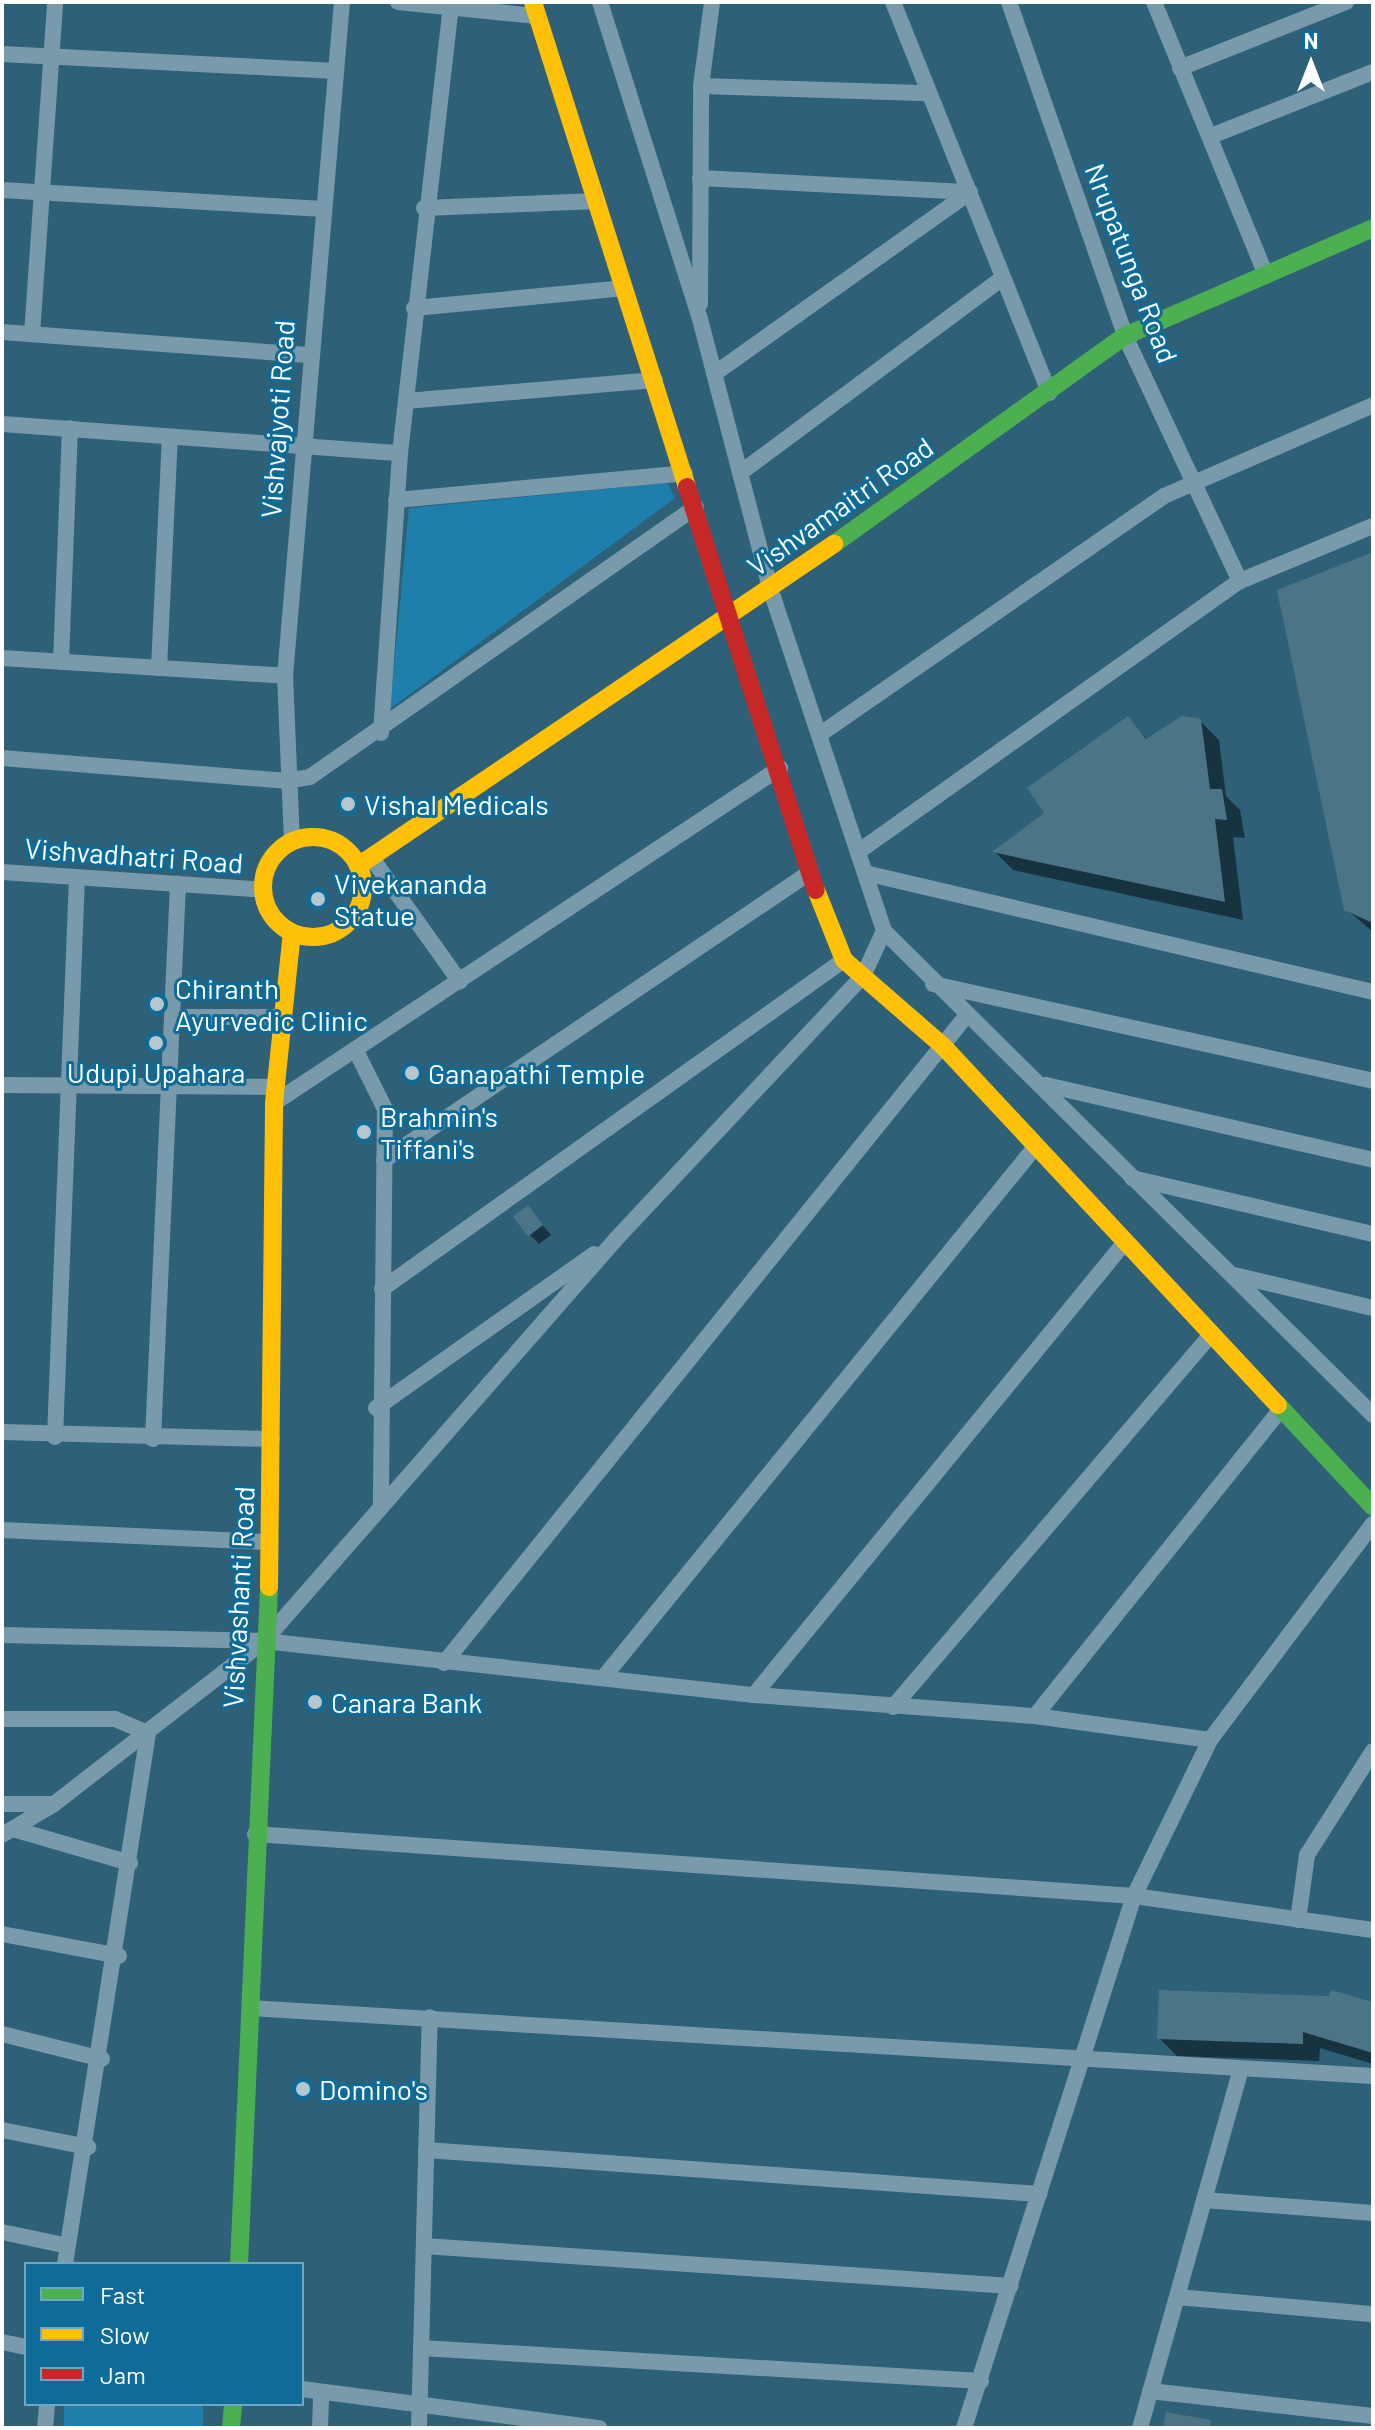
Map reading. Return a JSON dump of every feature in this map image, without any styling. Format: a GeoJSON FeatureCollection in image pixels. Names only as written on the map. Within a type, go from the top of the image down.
{"type":"FeatureCollection","features":[{"type":"Feature","properties":{"kind":"street"},"geometry":{"type":"LineString","coordinates":[[32,334],[55,2]]}},
{"type":"Feature","properties":{"kind":"street","name":"Vishvajyoti Road"},"geometry":{"type":"LineString","coordinates":[[292,842],[285,781],[285,676],[319,209],[342,2]]}},
{"type":"Feature","properties":{"kind":"street"},"geometry":{"type":"LineString","coordinates":[[398,2],[451,8],[535,9],[780,768],[809,873],[844,960],[943,1046],[1373,1507]]}},
{"type":"Feature","properties":{"kind":"street"},"geometry":{"type":"LineString","coordinates":[[600,2],[700,319],[770,588],[884,931],[932,983],[1046,1085],[1131,1178],[1373,1415]]}},
{"type":"Feature","properties":{"kind":"street"},"geometry":{"type":"LineString","coordinates":[[700,319],[701,86],[712,2]]}},
{"type":"Feature","properties":{"kind":"street"},"geometry":{"type":"LineString","coordinates":[[893,2],[1049,393]]}},
{"type":"Feature","properties":{"kind":"street","name":"Nrupatunga Road"},"geometry":{"type":"LineString","coordinates":[[1009,2],[1125,336],[1198,479],[1240,581]]}},
{"type":"Feature","properties":{"kind":"street"},"geometry":{"type":"LineString","coordinates":[[1154,2],[1265,272]]}},
{"type":"Feature","properties":{"kind":"street"},"geometry":{"type":"LineString","coordinates":[[1180,68],[1346,2]]}},
{"type":"Feature","properties":{"kind":"street"},"geometry":{"type":"LineString","coordinates":[[381,733],[396,500],[414,308],[451,8]]}},
{"type":"Feature","properties":{"kind":"street"},"geometry":{"type":"LineString","coordinates":[[2,54],[332,71]]}},
{"type":"Feature","properties":{"kind":"street"},"geometry":{"type":"LineString","coordinates":[[1211,136],[1373,72]]}},
{"type":"Feature","properties":{"kind":"street"},"geometry":{"type":"LineString","coordinates":[[701,86],[929,93]]}},
{"type":"Feature","properties":{"kind":"street"},"geometry":{"type":"LineString","coordinates":[[700,178],[970,192]]}},
{"type":"Feature","properties":{"kind":"street"},"geometry":{"type":"LineString","coordinates":[[2,190],[319,209]]}},
{"type":"Feature","properties":{"kind":"street"},"geometry":{"type":"LineString","coordinates":[[714,374],[970,192]]}},
{"type":"Feature","properties":{"kind":"street"},"geometry":{"type":"LineString","coordinates":[[424,208],[597,201]]}},
{"type":"Feature","properties":{"kind":"street","name":"Vishvamaitri Road"},"geometry":{"type":"LineString","coordinates":[[364,861],[732,617],[1125,336],[1265,272],[1373,228]]}},
{"type":"Feature","properties":{"kind":"street"},"geometry":{"type":"LineString","coordinates":[[740,473],[1003,278]]}},
{"type":"Feature","properties":{"kind":"street"},"geometry":{"type":"LineString","coordinates":[[414,308],[625,288]]}},
{"type":"Feature","properties":{"kind":"street"},"geometry":{"type":"LineString","coordinates":[[2,332],[307,355]]}},
{"type":"Feature","properties":{"kind":"street"},"geometry":{"type":"LineString","coordinates":[[406,401],[655,380]]}},
{"type":"Feature","properties":{"kind":"street"},"geometry":{"type":"LineString","coordinates":[[819,735],[1198,479],[1373,405]]}},
{"type":"Feature","properties":{"kind":"street"},"geometry":{"type":"LineString","coordinates":[[2,424],[400,453]]}},
{"type":"Feature","properties":{"kind":"street"},"geometry":{"type":"LineString","coordinates":[[61,662],[70,428]]}},
{"type":"Feature","properties":{"kind":"street"},"geometry":{"type":"LineString","coordinates":[[159,668],[170,437]]}},
{"type":"Feature","properties":{"kind":"street"},"geometry":{"type":"LineString","coordinates":[[396,500],[685,473]]}},
{"type":"Feature","properties":{"kind":"street"},"geometry":{"type":"LineString","coordinates":[[2,758],[285,781],[310,777],[381,733],[696,507]]}},
{"type":"Feature","properties":{"kind":"street"},"geometry":{"type":"LineString","coordinates":[[858,852],[1240,581],[1373,526]]}},
{"type":"Feature","properties":{"kind":"street"},"geometry":{"type":"LineString","coordinates":[[2,658],[285,676]]}},
{"type":"Feature","properties":{"kind":"street"},"geometry":{"type":"LineString","coordinates":[[2,1085],[274,1095],[356,1051],[780,768]]}},
{"type":"Feature","properties":{"kind":"street"},"geometry":{"type":"LineString","coordinates":[[364,861],[363,887],[353,918],[325,936],[292,933],[269,911],[263,890],[268,864],[292,842],[324,838],[364,861],[460,982]]}},
{"type":"Feature","properties":{"kind":"street","name":"Vishvadhatri Road"},"geometry":{"type":"LineString","coordinates":[[2,872],[263,890]]}},
{"type":"Feature","properties":{"kind":"street"},"geometry":{"type":"LineString","coordinates":[[384,1160],[809,873]]}},
{"type":"Feature","properties":{"kind":"street"},"geometry":{"type":"LineString","coordinates":[[865,873],[1373,992]]}},
{"type":"Feature","properties":{"kind":"street"},"geometry":{"type":"LineString","coordinates":[[55,1437],[77,877]]}},
{"type":"Feature","properties":{"kind":"street"},"geometry":{"type":"LineString","coordinates":[[153,1439],[172,1091],[178,884]]}},
{"type":"Feature","properties":{"kind":"street"},"geometry":{"type":"LineString","coordinates":[[8,1832],[54,1804],[264,1641],[616,1239],[863,976],[884,931]]}},
{"type":"Feature","properties":{"kind":"street","name":"Vishvashanti Road"},"geometry":{"type":"LineString","coordinates":[[239,2262],[255,1834],[271,1542],[274,1095],[280,1017],[292,933]]}},
{"type":"Feature","properties":{"kind":"street"},"geometry":{"type":"LineString","coordinates":[[382,1289],[844,960]]}},
{"type":"Feature","properties":{"kind":"street"},"geometry":{"type":"LineString","coordinates":[[932,983],[1373,1081]]}},
{"type":"Feature","properties":{"kind":"street"},"geometry":{"type":"LineString","coordinates":[[444,1663],[967,1015]]}},
{"type":"Feature","properties":{"kind":"street"},"geometry":{"type":"LineString","coordinates":[[173,1017],[280,1017]]}},
{"type":"Feature","properties":{"kind":"street"},"geometry":{"type":"LineString","coordinates":[[356,1051],[385,1109],[382,1289],[376,1408],[381,1506]]}},
{"type":"Feature","properties":{"kind":"street"},"geometry":{"type":"LineString","coordinates":[[1046,1085],[1373,1160]]}},
{"type":"Feature","properties":{"kind":"street"},"geometry":{"type":"LineString","coordinates":[[603,1678],[1036,1146]]}},
{"type":"Feature","properties":{"kind":"street"},"geometry":{"type":"LineString","coordinates":[[1131,1178],[1373,1234]]}},
{"type":"Feature","properties":{"kind":"street"},"geometry":{"type":"LineString","coordinates":[[376,1408],[616,1239]]}},
{"type":"Feature","properties":{"kind":"street"},"geometry":{"type":"LineString","coordinates":[[754,1695],[1125,1242]]}},
{"type":"Feature","properties":{"kind":"street"},"geometry":{"type":"LineString","coordinates":[[1232,1275],[1373,1308]]}},
{"type":"Feature","properties":{"kind":"street"},"geometry":{"type":"LineString","coordinates":[[893,1707],[1211,1335]]}},
{"type":"Feature","properties":{"kind":"street"},"geometry":{"type":"LineString","coordinates":[[1035,1716],[1281,1409]]}},
{"type":"Feature","properties":{"kind":"street"},"geometry":{"type":"LineString","coordinates":[[2,1432],[55,1437],[272,1439]]}},
{"type":"Feature","properties":{"kind":"street"},"geometry":{"type":"LineString","coordinates":[[964,2428],[1134,1896],[1210,1740],[1373,1524]]}},
{"type":"Feature","properties":{"kind":"street"},"geometry":{"type":"LineString","coordinates":[[2,1530],[271,1542]]}},
{"type":"Feature","properties":{"kind":"street"},"geometry":{"type":"LineString","coordinates":[[2,1635],[264,1641],[754,1695],[1035,1716],[1210,1740]]}},
{"type":"Feature","properties":{"kind":"street"},"geometry":{"type":"LineString","coordinates":[[2,1719],[115,1719],[148,1733]]}},
{"type":"Feature","properties":{"kind":"street"},"geometry":{"type":"LineString","coordinates":[[65,2262],[88,2147],[119,1956],[148,1733]]}},
{"type":"Feature","properties":{"kind":"street"},"geometry":{"type":"LineString","coordinates":[[1298,1920],[1307,1855],[1373,1751]]}},
{"type":"Feature","properties":{"kind":"street"},"geometry":{"type":"LineString","coordinates":[[2,1804],[54,1804]]}},
{"type":"Feature","properties":{"kind":"street"},"geometry":{"type":"LineString","coordinates":[[8,1832],[130,1863]]}},
{"type":"Feature","properties":{"kind":"street"},"geometry":{"type":"LineString","coordinates":[[255,1834],[1134,1896],[1373,1930]]}},
{"type":"Feature","properties":{"kind":"street"},"geometry":{"type":"LineString","coordinates":[[2,1934],[119,1956]]}},
{"type":"Feature","properties":{"kind":"street"},"geometry":{"type":"LineString","coordinates":[[250,2008],[1081,2059],[1240,2073],[1373,2076]]}},
{"type":"Feature","properties":{"kind":"street"},"geometry":{"type":"LineString","coordinates":[[419,2428],[430,2017]]}},
{"type":"Feature","properties":{"kind":"street"},"geometry":{"type":"LineString","coordinates":[[2,2034],[102,2059]]}},
{"type":"Feature","properties":{"kind":"street"},"geometry":{"type":"LineString","coordinates":[[1140,2428],[1240,2073]]}},
{"type":"Feature","properties":{"kind":"street"},"geometry":{"type":"LineString","coordinates":[[2,2130],[88,2147]]}},
{"type":"Feature","properties":{"kind":"street"},"geometry":{"type":"LineString","coordinates":[[426,2150],[1039,2194]]}},
{"type":"Feature","properties":{"kind":"street"},"geometry":{"type":"LineString","coordinates":[[1204,2200],[1373,2213]]}},
{"type":"Feature","properties":{"kind":"street"},"geometry":{"type":"LineString","coordinates":[[2,2232],[68,2246]]}},
{"type":"Feature","properties":{"kind":"street"},"geometry":{"type":"LineString","coordinates":[[424,2246],[1011,2286]]}},
{"type":"Feature","properties":{"kind":"street"},"geometry":{"type":"LineString","coordinates":[[1177,2297],[1373,2314]]}},
{"type":"Feature","properties":{"kind":"street"},"geometry":{"type":"LineString","coordinates":[[2,2342],[24,2347]]}},
{"type":"Feature","properties":{"kind":"street"},"geometry":{"type":"LineString","coordinates":[[421,2348],[981,2381]]}},
{"type":"Feature","properties":{"kind":"street"},"geometry":{"type":"LineString","coordinates":[[304,2389],[599,2428]]}},
{"type":"Feature","properties":{"kind":"street"},"geometry":{"type":"LineString","coordinates":[[1150,2391],[1373,2416]]}},
{"type":"Feature","properties":{"kind":"street"},"geometry":{"type":"LineString","coordinates":[[320,2428],[321,2393]]}},
{"type":"Feature","properties":{"kind":"street"},"geometry":{"type":"LineString","coordinates":[[45,2428],[47,2406]]}},
{"type":"Feature","properties":{"kind":"street"},"geometry":{"type":"LineString","coordinates":[[231,2428],[233,2406]]}},
{"type":"Feature","properties":{"kind":"shaded area"},"geometry":{"type":"Polygon","coordinates":[[[667,483],[675,498],[390,709],[409,508],[667,483]]]}},
{"type":"Feature","properties":{"kind":"shaded area"},"geometry":{"type":"Polygon","coordinates":[[[64,2406],[203,2406],[203,2428],[64,2428],[64,2406]]]}},
{"type":"Feature","properties":{"kind":"building"},"geometry":{"type":"Polygon","coordinates":[[[1373,552],[1373,923],[1344,910],[1277,590],[1373,552]]]}},
{"type":"Feature","properties":{"kind":"building"},"geometry":{"type":"Polygon","coordinates":[[[1128,716],[1146,739],[1182,716],[1201,719],[1210,789],[1222,789],[1227,820],[1215,819],[1225,902],[992,852],[1044,813],[1027,788],[1128,716]]]}},
{"type":"Feature","properties":{"kind":"building"},"geometry":{"type":"Polygon","coordinates":[[[528,1205],[543,1225],[528,1236],[513,1216],[528,1205]]]}},
{"type":"Feature","properties":{"kind":"building"},"geometry":{"type":"Polygon","coordinates":[[[1159,1990],[1329,1996],[1331,1990],[1373,2002],[1373,2053],[1303,2032],[1303,2044],[1157,2039],[1159,1990]]]}},
{"type":"Feature","properties":{"kind":"building"},"geometry":{"type":"Polygon","coordinates":[[[1166,2412],[1211,2420],[1210,2428],[1163,2428],[1166,2412]]]}},
{"type":"Feature","properties":{"kind":"traffic: fast"},"geometry":{"type":"LineString","coordinates":[[834,544],[1125,336],[1373,228]]}},
{"type":"Feature","properties":{"kind":"traffic: fast"},"geometry":{"type":"LineString","coordinates":[[1278,1405],[1373,1507]]}},
{"type":"Feature","properties":{"kind":"traffic: fast"},"geometry":{"type":"LineString","coordinates":[[239,2262],[269,1587]]}},
{"type":"Feature","properties":{"kind":"traffic: fast"},"geometry":{"type":"LineString","coordinates":[[231,2428],[233,2406]]}},
{"type":"Feature","properties":{"kind":"traffic: slow"},"geometry":{"type":"LineString","coordinates":[[533,2],[687,487]]}},
{"type":"Feature","properties":{"kind":"traffic: slow"},"geometry":{"type":"LineString","coordinates":[[358,866],[834,544]]}},
{"type":"Feature","properties":{"kind":"traffic: slow"},"geometry":{"type":"LineString","coordinates":[[313,837],[332,841],[348,852],[359,868],[363,887],[359,906],[348,922],[332,933],[313,937],[294,933],[278,922],[267,906],[263,887],[267,868],[278,852],[294,841],[313,837]]}},
{"type":"Feature","properties":{"kind":"traffic: slow"},"geometry":{"type":"LineString","coordinates":[[816,890],[844,960],[943,1046],[1278,1405]]}},
{"type":"Feature","properties":{"kind":"traffic: slow"},"geometry":{"type":"LineString","coordinates":[[269,1587],[274,1103],[292,933]]}},
{"type":"Feature","properties":{"kind":"traffic: jam"},"geometry":{"type":"LineString","coordinates":[[687,487],[816,890]]}},
{"type":"Feature","properties":{"kind":"place","name":"Vishal Medicals"},"geometry":{"type":"Point","coordinates":[348,804]}},
{"type":"Feature","properties":{"kind":"place","name":"Vivekananda Statue"},"geometry":{"type":"Point","coordinates":[318,899]}},
{"type":"Feature","properties":{"kind":"place","name":"Chiranth Ayurvedic Clinic"},"geometry":{"type":"Point","coordinates":[157,1004]}},
{"type":"Feature","properties":{"kind":"place","name":"Udupi Upahara"},"geometry":{"type":"Point","coordinates":[156,1043]}},
{"type":"Feature","properties":{"kind":"place","name":"Ganapathi Temple"},"geometry":{"type":"Point","coordinates":[412,1073]}},
{"type":"Feature","properties":{"kind":"place","name":"Brahmin's Tiffani's"},"geometry":{"type":"Point","coordinates":[364,1132]}},
{"type":"Feature","properties":{"kind":"place","name":"Canara Bank"},"geometry":{"type":"Point","coordinates":[315,1702]}},
{"type":"Feature","properties":{"kind":"place","name":"Domino's"},"geometry":{"type":"Point","coordinates":[303,2089]}}]}
